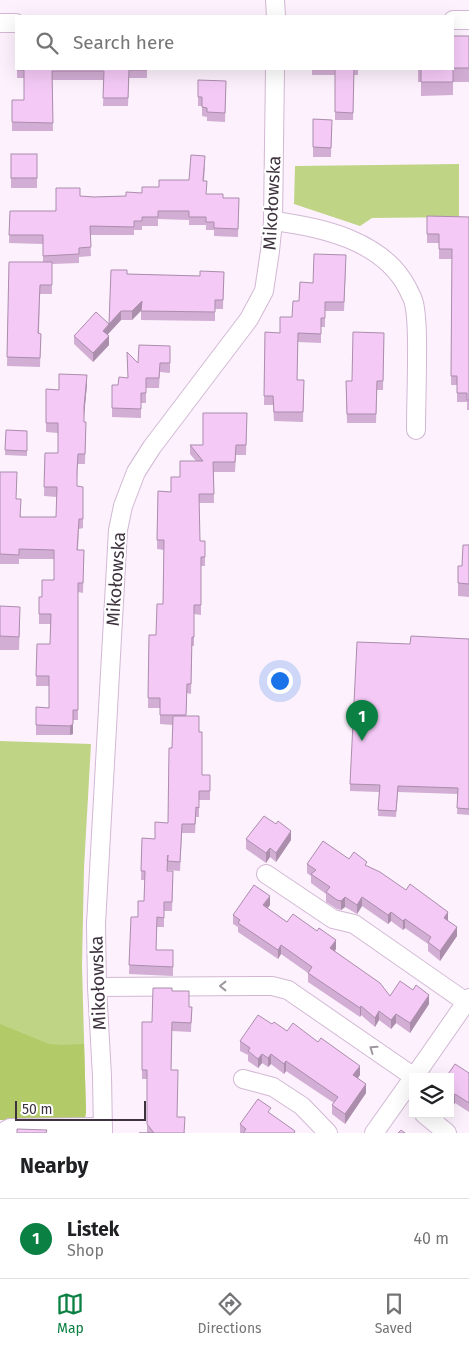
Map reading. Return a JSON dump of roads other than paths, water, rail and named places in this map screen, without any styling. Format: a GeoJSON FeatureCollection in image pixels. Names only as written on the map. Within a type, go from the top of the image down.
{"type":"FeatureCollection","features":[{"type":"Feature","properties":{"kind":"street"},"geometry":{"type":"LineString","coordinates":[[275,0],[276,15]]}},
{"type":"Feature","properties":{"kind":"street"},"geometry":{"type":"LineString","coordinates":[[454,20],[469,20]]}},
{"type":"Feature","properties":{"kind":"street"},"geometry":{"type":"LineString","coordinates":[[0,23],[15,23]]}},
{"type":"Feature","properties":{"kind":"street","name":"Mikołowska"},"geometry":{"type":"LineString","coordinates":[[103,1130],[102,1076],[96,987],[96,924],[118,530],[123,506],[133,478],[152,447],[249,319],[260,298],[265,283],[273,222],[275,70]]}},
{"type":"Feature","properties":{"kind":"street"},"geometry":{"type":"LineString","coordinates":[[273,222],[298,224],[331,233],[363,245],[385,259],[403,279],[414,302],[418,329],[416,430]]}},
{"type":"Feature","properties":{"kind":"street"},"geometry":{"type":"LineString","coordinates":[[266,874],[333,919],[354,924],[467,1000],[416,1073]]}},
{"type":"Feature","properties":{"kind":"street"},"geometry":{"type":"LineString","coordinates":[[96,987],[272,986],[288,990],[409,1074]]}},
{"type":"Feature","properties":{"kind":"street"},"geometry":{"type":"LineString","coordinates":[[244,1080],[273,1087],[302,1106],[328,1133]]}},
{"type":"Feature","properties":{"kind":"street"},"geometry":{"type":"LineString","coordinates":[[374,1133],[406,1102]]}},
{"type":"Feature","properties":{"kind":"street"},"geometry":{"type":"LineString","coordinates":[[429,1118],[447,1133]]}},
{"type":"Feature","properties":{"kind":"street"},"geometry":{"type":"LineString","coordinates":[[1,1133],[10,1128],[103,1130]]}},
{"type":"Feature","properties":{"kind":"place","name":"Listek"},"geometry":{"type":"Point","coordinates":[362,741]}}]}
